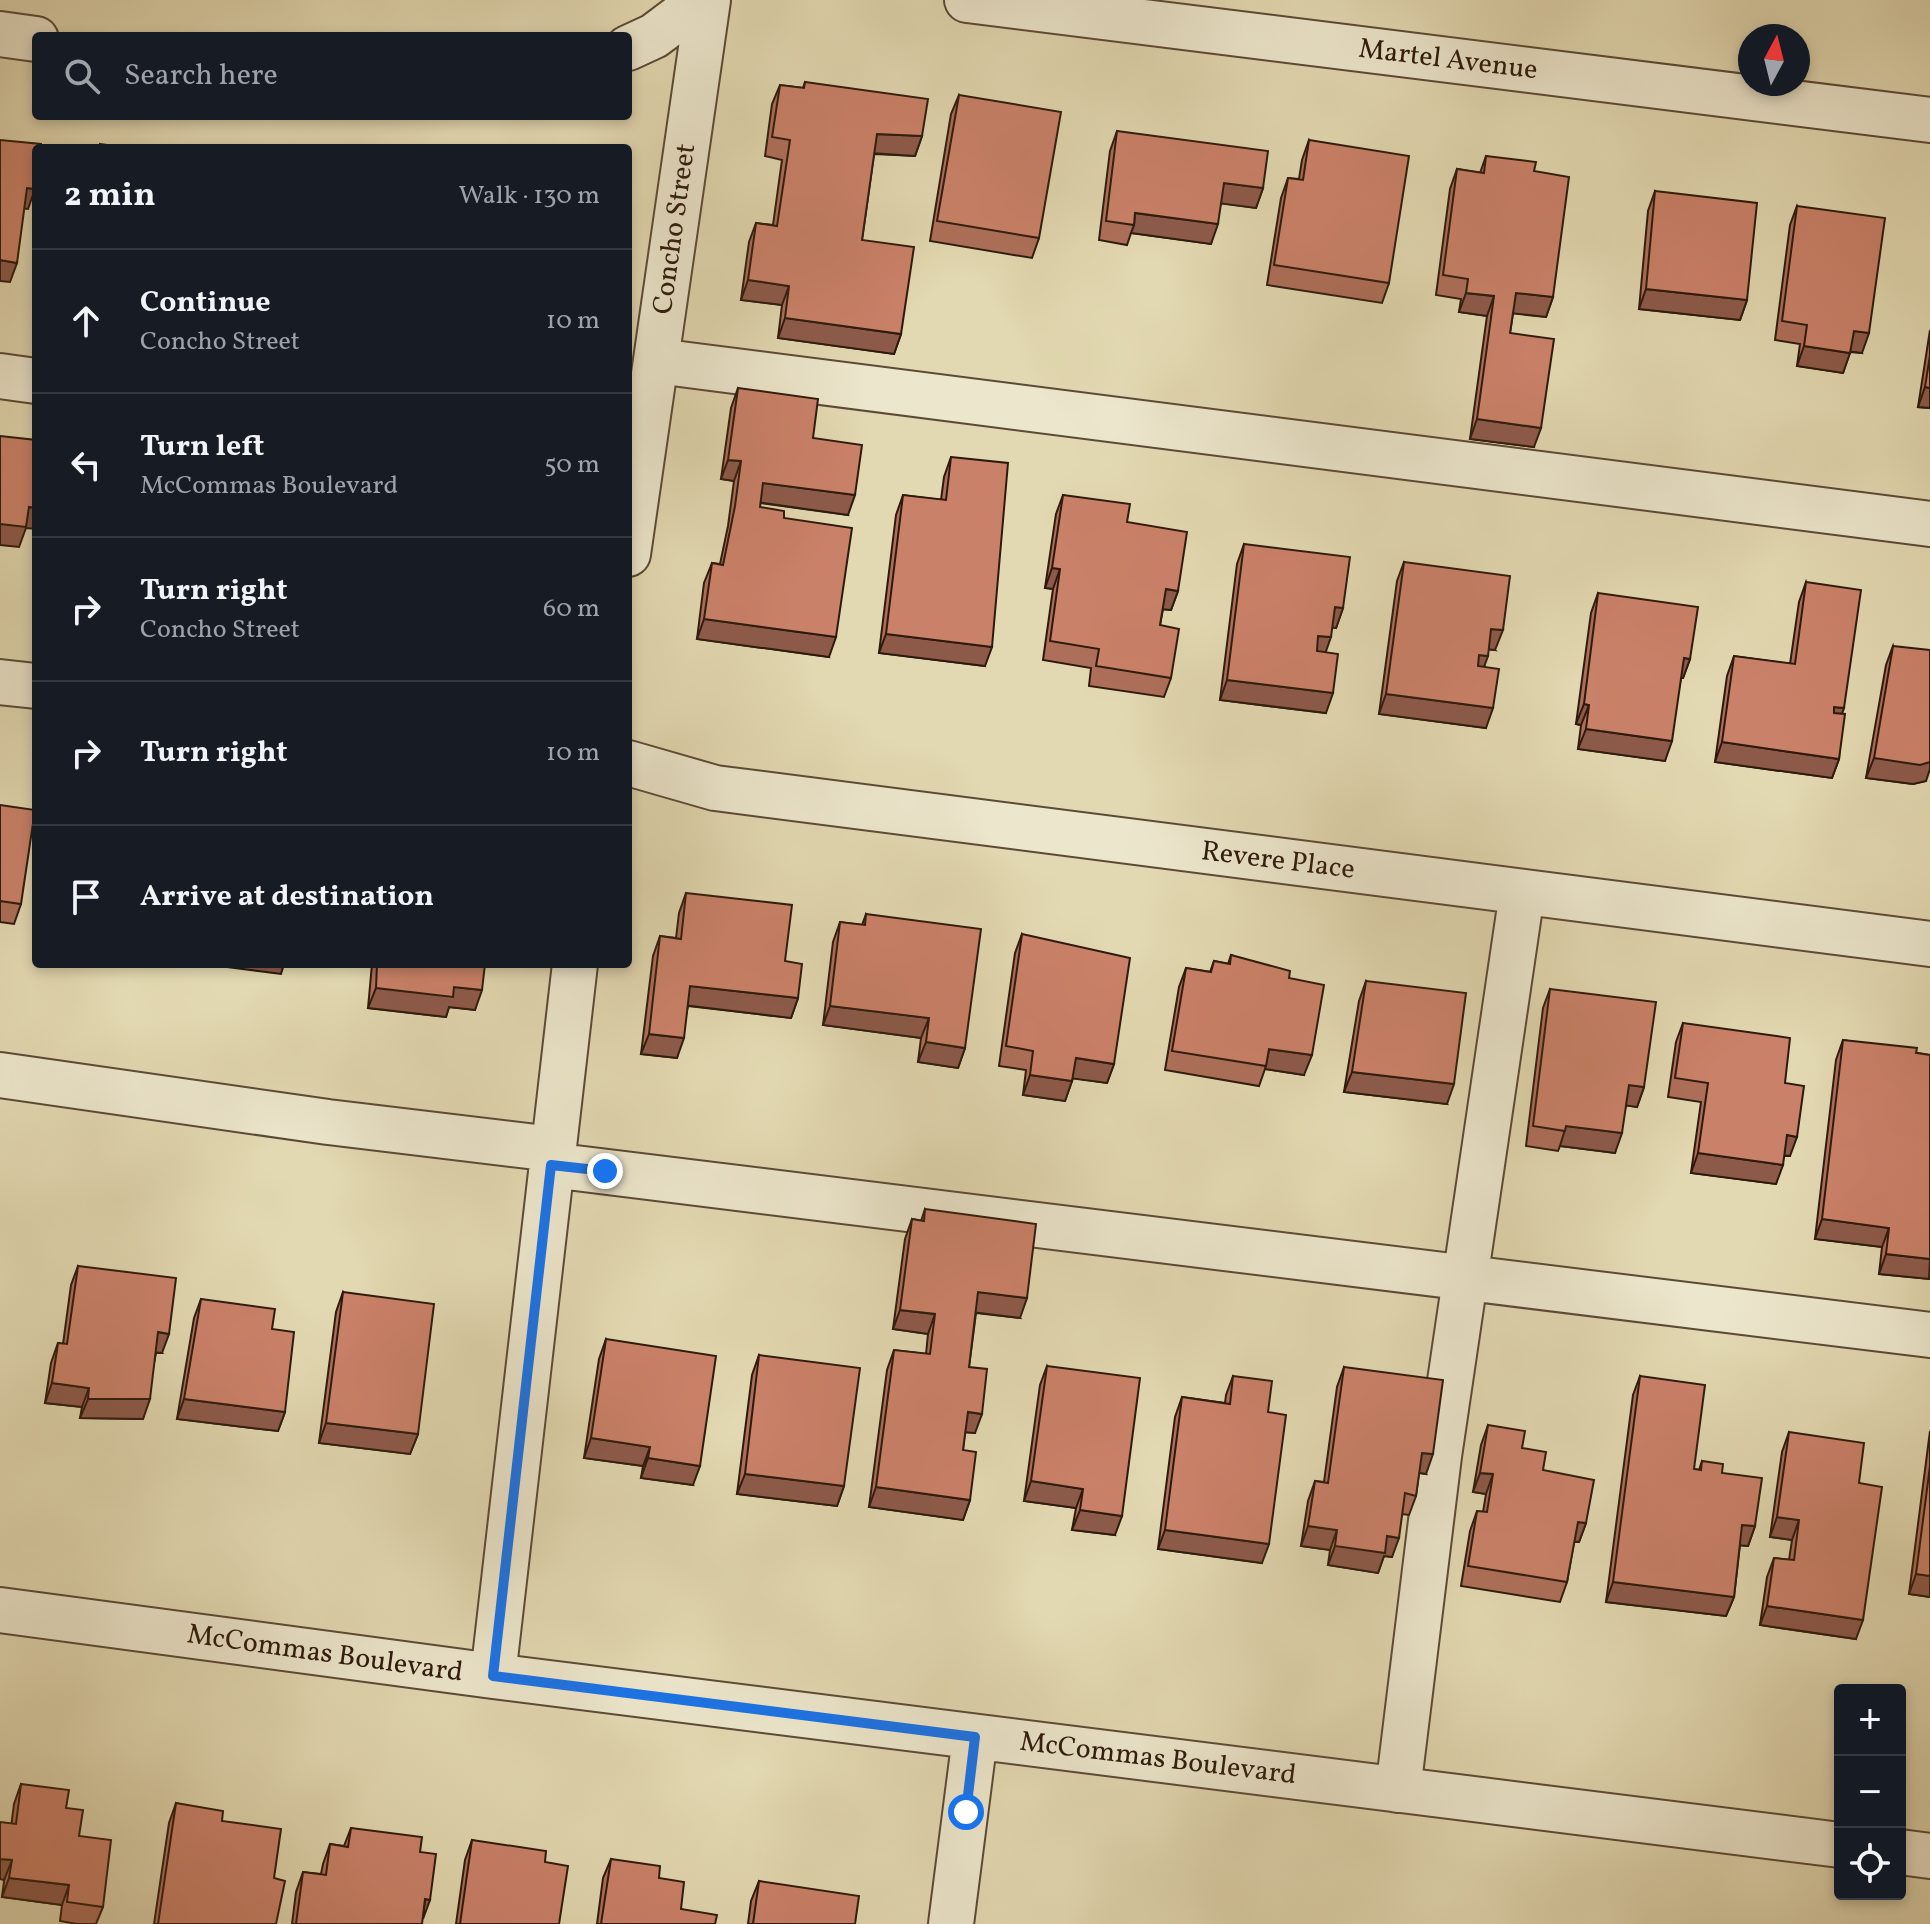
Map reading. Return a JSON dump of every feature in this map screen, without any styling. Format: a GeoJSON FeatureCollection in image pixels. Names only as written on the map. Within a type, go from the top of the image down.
{"type":"FeatureCollection","features":[{"type":"Feature","properties":{"kind":"street"},"geometry":{"type":"LineString","coordinates":[[632,46],[654,36],[705,0]]}},
{"type":"Feature","properties":{"kind":"street","name":"Concho Street"},"geometry":{"type":"LineString","coordinates":[[632,491],[634,459],[657,361],[705,0]]}},
{"type":"Feature","properties":{"kind":"street","name":"Martel Avenue"},"geometry":{"type":"LineString","coordinates":[[967,0],[1930,120]]}},
{"type":"Feature","properties":{"kind":"street"},"geometry":{"type":"LineString","coordinates":[[0,34],[32,38]]}},
{"type":"Feature","properties":{"kind":"street"},"geometry":{"type":"LineString","coordinates":[[657,361],[1930,524]]}},
{"type":"Feature","properties":{"kind":"street"},"geometry":{"type":"LineString","coordinates":[[0,376],[32,380]]}},
{"type":"Feature","properties":{"kind":"street"},"geometry":{"type":"LineString","coordinates":[[0,682],[32,686]]}},
{"type":"Feature","properties":{"kind":"street","name":"Revere Place"},"geometry":{"type":"LineString","coordinates":[[632,764],[715,788],[1930,944]]}},
{"type":"Feature","properties":{"kind":"street"},"geometry":{"type":"LineString","coordinates":[[1398,1790],[1439,1456],[1522,893]]}},
{"type":"Feature","properties":{"kind":"street"},"geometry":{"type":"LineString","coordinates":[[493,1676],[575,968]]}},
{"type":"Feature","properties":{"kind":"street"},"geometry":{"type":"LineString","coordinates":[[0,1075],[552,1157],[1930,1335]]}},
{"type":"Feature","properties":{"kind":"street","name":"McCommas Boulevard"},"geometry":{"type":"LineString","coordinates":[[0,1610],[493,1676],[1834,1844]]}},
{"type":"Feature","properties":{"kind":"street"},"geometry":{"type":"LineString","coordinates":[[951,1924],[975,1737]]}},
{"type":"Feature","properties":{"kind":"street"},"geometry":{"type":"LineString","coordinates":[[1906,1853],[1930,1856]]}},
{"type":"Feature","properties":{"kind":"building"},"geometry":{"type":"Polygon","coordinates":[[[805,82],[928,99],[922,136],[877,134],[862,240],[914,247],[901,334],[785,318],[789,286],[748,280],[756,223],[777,226],[790,140],[772,137],[780,85],[804,88],[805,82]]]}},
{"type":"Feature","properties":{"kind":"building"},"geometry":{"type":"Polygon","coordinates":[[[959,95],[1061,112],[1039,238],[937,221],[959,95]]]}},
{"type":"Feature","properties":{"kind":"building"},"geometry":{"type":"Polygon","coordinates":[[[1117,131],[1268,151],[1263,188],[1224,183],[1218,224],[1135,213],[1134,225],[1106,221],[1117,131]]]}},
{"type":"Feature","properties":{"kind":"building"},"geometry":{"type":"Polygon","coordinates":[[[0,140],[41,144],[32,144],[32,189],[27,188],[17,263],[0,260],[0,140]]]}},
{"type":"Feature","properties":{"kind":"building"},"geometry":{"type":"Polygon","coordinates":[[[1309,140],[1409,156],[1389,283],[1274,265],[1288,178],[1303,180],[1309,140]]]}},
{"type":"Feature","properties":{"kind":"building"},"geometry":{"type":"Polygon","coordinates":[[[1486,156],[1536,162],[1534,171],[1569,177],[1553,297],[1516,293],[1510,333],[1554,339],[1541,428],[1477,419],[1494,296],[1466,293],[1468,279],[1443,275],[1457,169],[1484,173],[1486,156]]]}},
{"type":"Feature","properties":{"kind":"building"},"geometry":{"type":"Polygon","coordinates":[[[1655,191],[1757,203],[1747,300],[1646,289],[1655,191]]]}},
{"type":"Feature","properties":{"kind":"building"},"geometry":{"type":"Polygon","coordinates":[[[1797,206],[1885,218],[1869,333],[1854,331],[1850,353],[1804,346],[1807,325],[1782,321],[1797,206]]]}},
{"type":"Feature","properties":{"kind":"building"},"geometry":{"type":"Polygon","coordinates":[[[1930,355],[1930,388],[1925,387],[1930,355]]]}},
{"type":"Feature","properties":{"kind":"building"},"geometry":{"type":"Polygon","coordinates":[[[738,388],[818,399],[813,438],[862,445],[855,495],[763,483],[760,507],[784,511],[784,518],[852,528],[836,637],[704,619],[712,563],[723,565],[735,506],[741,461],[728,460],[738,388]]]}},
{"type":"Feature","properties":{"kind":"building"},"geometry":{"type":"Polygon","coordinates":[[[0,436],[32,440],[32,507],[29,507],[26,527],[0,524],[0,436]]]}},
{"type":"Feature","properties":{"kind":"building"},"geometry":{"type":"Polygon","coordinates":[[[951,457],[1008,463],[992,647],[886,634],[903,495],[946,500],[951,457]]]}},
{"type":"Feature","properties":{"kind":"building"},"geometry":{"type":"Polygon","coordinates":[[[1063,495],[1130,504],[1127,522],[1187,532],[1178,591],[1166,589],[1160,625],[1179,629],[1171,678],[1096,666],[1099,649],[1050,641],[1060,569],[1052,568],[1063,495]]]}},
{"type":"Feature","properties":{"kind":"building"},"geometry":{"type":"Polygon","coordinates":[[[1244,544],[1350,557],[1343,608],[1335,607],[1331,637],[1318,636],[1317,651],[1338,654],[1333,693],[1227,680],[1244,544]]]}},
{"type":"Feature","properties":{"kind":"building"},"geometry":{"type":"Polygon","coordinates":[[[1404,562],[1510,576],[1503,630],[1491,629],[1488,656],[1479,655],[1478,666],[1499,669],[1493,708],[1386,694],[1404,562]]]}},
{"type":"Feature","properties":{"kind":"building"},"geometry":{"type":"Polygon","coordinates":[[[1806,582],[1861,590],[1844,708],[1834,707],[1834,713],[1845,714],[1839,759],[1722,742],[1734,656],[1795,664],[1806,582]]]}},
{"type":"Feature","properties":{"kind":"building"},"geometry":{"type":"Polygon","coordinates":[[[1598,593],[1698,607],[1690,659],[1684,658],[1672,741],[1586,729],[1589,705],[1584,704],[1598,593]]]}},
{"type":"Feature","properties":{"kind":"building"},"geometry":{"type":"Polygon","coordinates":[[[1893,646],[1930,650],[1930,762],[1920,765],[1874,758],[1893,646]]]}},
{"type":"Feature","properties":{"kind":"building"},"geometry":{"type":"Polygon","coordinates":[[[0,805],[32,810],[21,904],[0,901],[0,805]]]}},
{"type":"Feature","properties":{"kind":"building"},"geometry":{"type":"Polygon","coordinates":[[[686,893],[792,905],[785,961],[802,964],[798,998],[690,986],[684,1038],[649,1034],[660,936],[681,939],[686,893]]]}},
{"type":"Feature","properties":{"kind":"building"},"geometry":{"type":"Polygon","coordinates":[[[866,914],[981,929],[965,1048],[926,1042],[929,1018],[830,1006],[840,922],[865,925],[866,914]]]}},
{"type":"Feature","properties":{"kind":"building"},"geometry":{"type":"Polygon","coordinates":[[[1022,934],[1130,958],[1114,1064],[1076,1058],[1072,1081],[1030,1075],[1033,1051],[1006,1046],[1022,934]]]}},
{"type":"Feature","properties":{"kind":"building"},"geometry":{"type":"Polygon","coordinates":[[[1231,955],[1290,971],[1289,978],[1324,985],[1312,1055],[1269,1049],[1266,1066],[1172,1051],[1186,968],[1211,972],[1214,961],[1230,964],[1231,955]]]}},
{"type":"Feature","properties":{"kind":"building"},"geometry":{"type":"Polygon","coordinates":[[[377,968],[485,968],[482,990],[454,987],[453,997],[376,988],[377,968]]]}},
{"type":"Feature","properties":{"kind":"building"},"geometry":{"type":"Polygon","coordinates":[[[1366,981],[1466,993],[1454,1084],[1352,1072],[1366,981]]]}},
{"type":"Feature","properties":{"kind":"building"},"geometry":{"type":"Polygon","coordinates":[[[1550,989],[1656,1002],[1644,1087],[1629,1085],[1622,1133],[1566,1126],[1565,1131],[1533,1126],[1550,989]]]}},
{"type":"Feature","properties":{"kind":"building"},"geometry":{"type":"Polygon","coordinates":[[[1683,1023],[1790,1038],[1785,1083],[1804,1086],[1797,1137],[1787,1135],[1783,1165],[1698,1153],[1708,1083],[1675,1078],[1683,1023]]]}},
{"type":"Feature","properties":{"kind":"building"},"geometry":{"type":"Polygon","coordinates":[[[1843,1040],[1917,1048],[1916,1053],[1930,1055],[1930,1259],[1886,1254],[1889,1228],[1822,1219],[1843,1040]]]}},
{"type":"Feature","properties":{"kind":"building"},"geometry":{"type":"Polygon","coordinates":[[[925,1209],[1036,1224],[1027,1298],[978,1292],[969,1367],[987,1369],[982,1414],[968,1412],[963,1450],[976,1452],[970,1500],[876,1487],[894,1350],[930,1354],[935,1314],[900,1310],[912,1219],[924,1221],[925,1209]]]}},
{"type":"Feature","properties":{"kind":"building"},"geometry":{"type":"Polygon","coordinates":[[[78,1266],[176,1278],[169,1334],[158,1332],[150,1399],[88,1399],[89,1388],[52,1383],[58,1343],[67,1344],[78,1266]]]}},
{"type":"Feature","properties":{"kind":"building"},"geometry":{"type":"Polygon","coordinates":[[[343,1292],[434,1304],[418,1434],[326,1423],[343,1292]]]}},
{"type":"Feature","properties":{"kind":"building"},"geometry":{"type":"Polygon","coordinates":[[[201,1299],[275,1309],[272,1329],[294,1332],[285,1412],[184,1399],[201,1299]]]}},
{"type":"Feature","properties":{"kind":"building"},"geometry":{"type":"Polygon","coordinates":[[[606,1339],[716,1356],[700,1466],[648,1458],[650,1447],[591,1438],[606,1339]]]}},
{"type":"Feature","properties":{"kind":"building"},"geometry":{"type":"Polygon","coordinates":[[[759,1355],[860,1368],[844,1486],[745,1474],[759,1355]]]}},
{"type":"Feature","properties":{"kind":"building"},"geometry":{"type":"Polygon","coordinates":[[[1047,1366],[1140,1378],[1122,1516],[1080,1510],[1083,1489],[1031,1481],[1047,1366]]]}},
{"type":"Feature","properties":{"kind":"building"},"geometry":{"type":"Polygon","coordinates":[[[1344,1367],[1443,1380],[1433,1454],[1422,1453],[1416,1496],[1405,1493],[1399,1538],[1387,1536],[1385,1553],[1335,1546],[1337,1530],[1308,1526],[1315,1481],[1328,1483],[1344,1367]]]}},
{"type":"Feature","properties":{"kind":"building"},"geometry":{"type":"Polygon","coordinates":[[[1233,1376],[1272,1381],[1268,1412],[1286,1415],[1269,1544],[1165,1530],[1182,1397],[1230,1404],[1233,1376]]]}},
{"type":"Feature","properties":{"kind":"building"},"geometry":{"type":"Polygon","coordinates":[[[1640,1376],[1705,1385],[1694,1469],[1701,1470],[1702,1461],[1723,1464],[1722,1473],[1762,1478],[1755,1526],[1742,1525],[1734,1597],[1613,1582],[1640,1376]]]}},
{"type":"Feature","properties":{"kind":"building"},"geometry":{"type":"Polygon","coordinates":[[[1488,1425],[1525,1431],[1522,1448],[1546,1452],[1543,1470],[1594,1480],[1586,1523],[1578,1522],[1567,1582],[1468,1566],[1477,1511],[1487,1512],[1493,1474],[1480,1473],[1488,1425]]]}},
{"type":"Feature","properties":{"kind":"building"},"geometry":{"type":"Polygon","coordinates":[[[1789,1432],[1864,1443],[1859,1483],[1882,1487],[1863,1620],[1767,1606],[1774,1558],[1794,1560],[1799,1520],[1777,1517],[1789,1432]]]}},
{"type":"Feature","properties":{"kind":"building"},"geometry":{"type":"Polygon","coordinates":[[[1930,1466],[1930,1576],[1916,1574],[1930,1466]]]}},
{"type":"Feature","properties":{"kind":"building"},"geometry":{"type":"Polygon","coordinates":[[[21,1784],[69,1790],[66,1808],[83,1810],[79,1836],[111,1840],[103,1907],[67,1902],[69,1885],[9,1878],[12,1860],[0,1859],[0,1822],[16,1824],[21,1784]]]}},
{"type":"Feature","properties":{"kind":"building"},"geometry":{"type":"Polygon","coordinates":[[[176,1803],[223,1811],[222,1821],[281,1829],[274,1878],[285,1881],[276,1924],[158,1924],[176,1803]]]}},
{"type":"Feature","properties":{"kind":"building"},"geometry":{"type":"Polygon","coordinates":[[[351,1828],[422,1837],[420,1852],[436,1854],[430,1900],[425,1899],[422,1924],[296,1924],[303,1872],[326,1875],[330,1844],[348,1847],[351,1828]]]}},
{"type":"Feature","properties":{"kind":"building"},"geometry":{"type":"Polygon","coordinates":[[[472,1840],[546,1851],[545,1862],[568,1866],[559,1924],[460,1924],[472,1840]]]}},
{"type":"Feature","properties":{"kind":"building"},"geometry":{"type":"Polygon","coordinates":[[[611,1859],[660,1866],[659,1878],[684,1882],[681,1909],[717,1915],[715,1924],[601,1924],[611,1859]]]}},
{"type":"Feature","properties":{"kind":"building"},"geometry":{"type":"Polygon","coordinates":[[[759,1881],[859,1896],[855,1924],[753,1924],[759,1881]]]}},
{"type":"Feature","properties":{"kind":"route"},"geometry":{"type":"LineString","coordinates":[[605,1171],[551,1165],[493,1676],[975,1737],[966,1812]]}}]}
